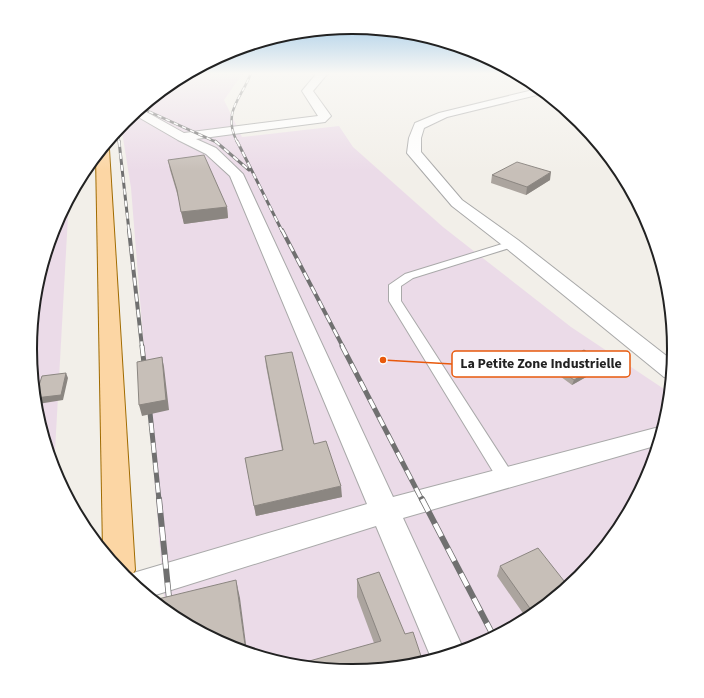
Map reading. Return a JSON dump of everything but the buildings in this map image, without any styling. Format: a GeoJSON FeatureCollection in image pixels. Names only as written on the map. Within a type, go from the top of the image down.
{"type":"FeatureCollection","features":[{"type":"Feature","properties":{"kind":"main road"},"geometry":{"type":"LineString","coordinates":[[102,157],[117,487],[119,561]]}},
{"type":"Feature","properties":{"kind":"street"},"geometry":{"type":"LineString","coordinates":[[182,137],[321,119],[325,116],[318,106]]}},
{"type":"Feature","properties":{"kind":"street"},"geometry":{"type":"LineString","coordinates":[[482,106],[443,115],[419,126],[415,138],[414,153],[457,203],[512,244],[666,367]]}},
{"type":"Feature","properties":{"kind":"street"},"geometry":{"type":"LineString","coordinates":[[142,114],[210,151],[236,174],[383,512],[445,649]]}},
{"type":"Feature","properties":{"kind":"street"},"geometry":{"type":"LineString","coordinates":[[142,584],[383,512],[654,437]]}},
{"type":"Feature","properties":{"kind":"lane"},"geometry":{"type":"LineString","coordinates":[[506,478],[395,301],[395,285],[408,276],[512,244]]}},
{"type":"Feature","properties":{"kind":"shaded area"},"geometry":{"type":"Polygon","coordinates":[[[152,106],[227,106],[242,137],[339,126],[353,147],[443,227],[571,327],[664,389],[656,431],[643,470],[625,507],[602,541],[575,572],[560,586],[527,611],[509,622],[491,632],[453,647],[413,658],[393,661],[352,664],[331,663],[291,658],[270,653],[231,640],[213,632],[194,622],[164,602],[131,188],[122,133],[152,106]]]}},
{"type":"Feature","properties":{"kind":"shaded area"},"geometry":{"type":"Polygon","coordinates":[[[68,212],[55,453],[48,431],[40,390],[37,349],[38,328],[43,288],[48,267],[68,212]]]}},
{"type":"Feature","properties":{"kind":"railway"},"geometry":{"type":"LineString","coordinates":[[235,106],[231,122],[237,142]]}},
{"type":"Feature","properties":{"kind":"railway"},"geometry":{"type":"LineString","coordinates":[[146,110],[216,142]]}},
{"type":"Feature","properties":{"kind":"railway"},"geometry":{"type":"LineString","coordinates":[[119,137],[119,142]]}},
{"type":"Feature","properties":{"kind":"railway"},"geometry":{"type":"LineString","coordinates":[[119,141],[129,231]]}},
{"type":"Feature","properties":{"kind":"railway"},"geometry":{"type":"LineString","coordinates":[[215,141],[249,170]]}},
{"type":"Feature","properties":{"kind":"railway"},"geometry":{"type":"LineString","coordinates":[[237,141],[282,231]]}},
{"type":"Feature","properties":{"kind":"railway"},"geometry":{"type":"LineString","coordinates":[[129,230],[142,347]]}},
{"type":"Feature","properties":{"kind":"railway"},"geometry":{"type":"LineString","coordinates":[[282,230],[343,347]]}},
{"type":"Feature","properties":{"kind":"railway"},"geometry":{"type":"LineString","coordinates":[[142,346],[145,372]]}},
{"type":"Feature","properties":{"kind":"railway"},"geometry":{"type":"LineString","coordinates":[[342,346],[422,500]]}},
{"type":"Feature","properties":{"kind":"railway"},"geometry":{"type":"LineString","coordinates":[[149,403],[159,500]]}},
{"type":"Feature","properties":{"kind":"railway"},"geometry":{"type":"LineString","coordinates":[[159,499],[170,606]]}},
{"type":"Feature","properties":{"kind":"railway"},"geometry":{"type":"LineString","coordinates":[[422,499],[491,632]]}},
{"type":"Feature","properties":{"kind":"place","name":"La Petite Zone Industrielle"},"geometry":{"type":"Point","coordinates":[383,360]}}]}
